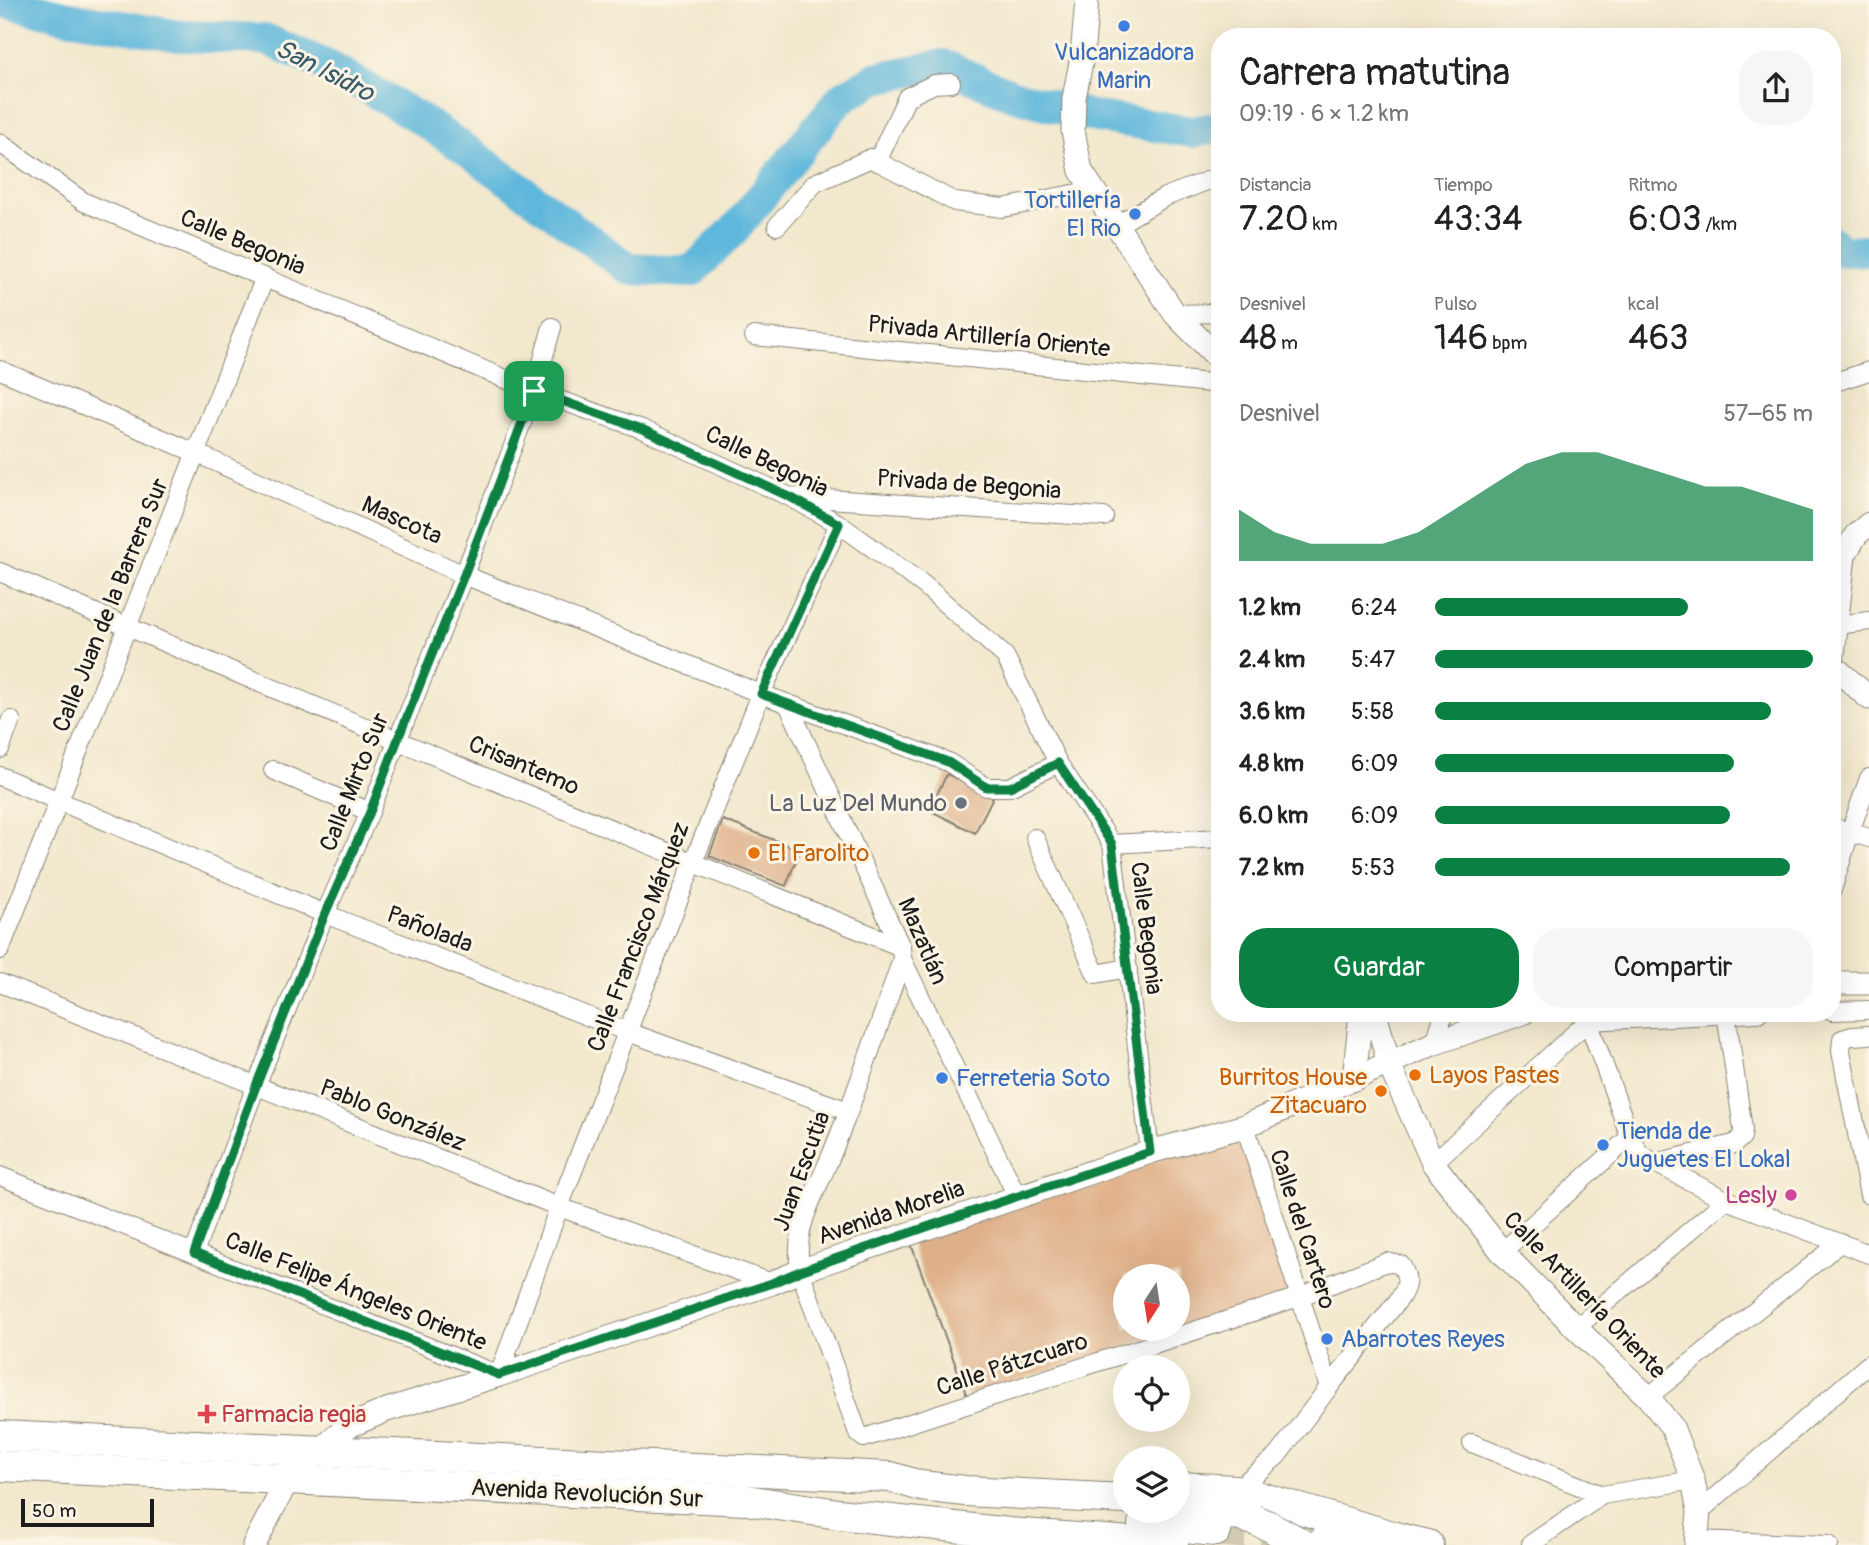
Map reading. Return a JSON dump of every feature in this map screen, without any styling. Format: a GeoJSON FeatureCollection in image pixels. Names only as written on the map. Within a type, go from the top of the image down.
{"type":"FeatureCollection","features":[{"type":"Feature","properties":{"kind":"main road","name":"Avenida Revolución Sur"},"geometry":{"type":"LineString","coordinates":[[0,1436],[891,1477],[921,1486],[965,1491],[1113,1498]]}},
{"type":"Feature","properties":{"kind":"main road","name":"Avenida Revolución Sur"},"geometry":{"type":"LineString","coordinates":[[0,1466],[746,1500],[838,1514],[1009,1533],[1173,1545]]}},
{"type":"Feature","properties":{"kind":"main road"},"geometry":{"type":"LineString","coordinates":[[891,1477],[913,1469],[1113,1482]]}},
{"type":"Feature","properties":{"kind":"main road"},"geometry":{"type":"LineString","coordinates":[[1190,1488],[1236,1490],[1428,1545]]}},
{"type":"Feature","properties":{"kind":"main road"},"geometry":{"type":"LineString","coordinates":[[746,1500],[759,1496],[792,1497],[1216,1531]]}},
{"type":"Feature","properties":{"kind":"main road"},"geometry":{"type":"LineString","coordinates":[[1190,1506],[1254,1520],[1314,1543],[1361,1545]]}},
{"type":"Feature","properties":{"kind":"street"},"geometry":{"type":"LineString","coordinates":[[1091,3],[1074,98],[1073,131],[1087,181],[1175,314],[1211,351]]}},
{"type":"Feature","properties":{"kind":"street"},"geometry":{"type":"LineString","coordinates":[[877,162],[907,97],[934,84],[951,83]]}},
{"type":"Feature","properties":{"kind":"street","name":"Calle Begonia"},"geometry":{"type":"LineString","coordinates":[[0,144],[84,202],[534,391],[642,429],[790,497],[839,524],[923,585],[1005,656],[1058,763],[1112,844],[1150,1152]]}},
{"type":"Feature","properties":{"kind":"street"},"geometry":{"type":"LineString","coordinates":[[777,226],[815,183],[871,158],[955,202],[1003,208],[1087,181]]}},
{"type":"Feature","properties":{"kind":"street"},"geometry":{"type":"LineString","coordinates":[[1118,225],[1165,197],[1211,179]]}},
{"type":"Feature","properties":{"kind":"street","name":"Calle Juan de la Barrera Sur"},"geometry":{"type":"LineString","coordinates":[[0,950],[264,277]]}},
{"type":"Feature","properties":{"kind":"street"},"geometry":{"type":"LineString","coordinates":[[1175,314],[1211,313]]}},
{"type":"Feature","properties":{"kind":"street","name":"Calle Mirto Sur"},"geometry":{"type":"LineString","coordinates":[[194,1253],[256,1086],[325,914],[370,812],[464,575],[534,391],[552,327]]}},
{"type":"Feature","properties":{"kind":"street","name":"Privada Artillería Oriente"},"geometry":{"type":"LineString","coordinates":[[754,336],[1211,383]]}},
{"type":"Feature","properties":{"kind":"street","name":"Mascota"},"geometry":{"type":"LineString","coordinates":[[0,370],[197,453],[464,575],[761,694],[948,762],[986,787],[1010,787],[1058,763]]}},
{"type":"Feature","properties":{"kind":"street"},"geometry":{"type":"LineString","coordinates":[[1841,380],[1869,371]]}},
{"type":"Feature","properties":{"kind":"street","name":"Privada de Begonia"},"geometry":{"type":"LineString","coordinates":[[790,497],[1104,517]]}},
{"type":"Feature","properties":{"kind":"street","name":"Calle Francisco Márquez"},"geometry":{"type":"LineString","coordinates":[[499,1375],[559,1207],[693,863],[761,694],[839,524]]}},
{"type":"Feature","properties":{"kind":"street"},"geometry":{"type":"LineString","coordinates":[[1841,585],[1844,555],[1856,535],[1869,524]]}},
{"type":"Feature","properties":{"kind":"street","name":"Crisantemo"},"geometry":{"type":"LineString","coordinates":[[0,572],[901,953]]}},
{"type":"Feature","properties":{"kind":"street"},"geometry":{"type":"LineString","coordinates":[[1841,624],[1869,621]]}},
{"type":"Feature","properties":{"kind":"street"},"geometry":{"type":"LineString","coordinates":[[1841,672],[1869,698]]}},
{"type":"Feature","properties":{"kind":"street","name":"Mazatlán"},"geometry":{"type":"LineString","coordinates":[[788,704],[901,953],[1017,1196]]}},
{"type":"Feature","properties":{"kind":"street"},"geometry":{"type":"LineString","coordinates":[[0,749],[11,720]]}},
{"type":"Feature","properties":{"kind":"street"},"geometry":{"type":"LineString","coordinates":[[273,770],[370,812]]}},
{"type":"Feature","properties":{"kind":"street","name":"Pañolada"},"geometry":{"type":"LineString","coordinates":[[0,776],[325,914],[628,1032],[848,1111]]}},
{"type":"Feature","properties":{"kind":"street"},"geometry":{"type":"LineString","coordinates":[[1869,778],[1841,829],[1869,838]]}},
{"type":"Feature","properties":{"kind":"street"},"geometry":{"type":"LineString","coordinates":[[1035,838],[1096,974],[1128,968]]}},
{"type":"Feature","properties":{"kind":"street"},"geometry":{"type":"LineString","coordinates":[[1112,844],[1211,838]]}},
{"type":"Feature","properties":{"kind":"street","name":"Juan Escutia"},"geometry":{"type":"LineString","coordinates":[[864,1438],[858,1433],[800,1271],[798,1254],[800,1230],[848,1111],[901,953]]}},
{"type":"Feature","properties":{"kind":"street","name":"Pablo González"},"geometry":{"type":"LineString","coordinates":[[0,983],[559,1207],[772,1283]]}},
{"type":"Feature","properties":{"kind":"street"},"geometry":{"type":"LineString","coordinates":[[1841,983],[1869,984]]}},
{"type":"Feature","properties":{"kind":"street"},"geometry":{"type":"LineString","coordinates":[[1841,1011],[1869,1010]]}},
{"type":"Feature","properties":{"kind":"street"},"geometry":{"type":"LineString","coordinates":[[1354,1079],[1360,1022]]}},
{"type":"Feature","properties":{"kind":"street","name":"Calle Artillería Oriente"},"geometry":{"type":"LineString","coordinates":[[1377,1022],[1389,1064],[1433,1163],[1502,1252],[1648,1397],[1672,1427],[1693,1480],[1699,1512],[1696,1542]]}},
{"type":"Feature","properties":{"kind":"street"},"geometry":{"type":"LineString","coordinates":[[1434,1043],[1441,1022]]}},
{"type":"Feature","properties":{"kind":"street","name":"Avenida Morelia"},"geometry":{"type":"LineString","coordinates":[[288,1479],[346,1427],[387,1409],[499,1375],[1150,1152],[1245,1126],[1434,1043],[1496,1022]]}},
{"type":"Feature","properties":{"kind":"street"},"geometry":{"type":"LineString","coordinates":[[1433,1163],[1580,1022]]}},
{"type":"Feature","properties":{"kind":"street"},"geometry":{"type":"LineString","coordinates":[[1587,1022],[1630,1137],[1640,1154],[1726,1200],[1869,1254]]}},
{"type":"Feature","properties":{"kind":"street"},"geometry":{"type":"LineString","coordinates":[[1655,1163],[1734,1144],[1742,1137],[1727,1022]]}},
{"type":"Feature","properties":{"kind":"street"},"geometry":{"type":"LineString","coordinates":[[1869,1035],[1842,1039],[1841,1051],[1869,1195]]}},
{"type":"Feature","properties":{"kind":"street","name":"Calle del Cartero"},"geometry":{"type":"LineString","coordinates":[[1245,1126],[1329,1387]]}},
{"type":"Feature","properties":{"kind":"street"},"geometry":{"type":"LineString","coordinates":[[1502,1252],[1630,1137]]}},
{"type":"Feature","properties":{"kind":"street","name":"Calle Felipe Ángeles Oriente"},"geometry":{"type":"LineString","coordinates":[[0,1176],[499,1375]]}},
{"type":"Feature","properties":{"kind":"street"},"geometry":{"type":"LineString","coordinates":[[1576,1328],[1726,1200]]}},
{"type":"Feature","properties":{"kind":"street"},"geometry":{"type":"LineString","coordinates":[[1648,1397],[1840,1243]]}},
{"type":"Feature","properties":{"kind":"street","name":"Calle Pátzcuaro"},"geometry":{"type":"LineString","coordinates":[[864,1438],[1299,1297],[1387,1262],[1401,1265],[1408,1277],[1406,1289],[1329,1387]]}},
{"type":"Feature","properties":{"kind":"street"},"geometry":{"type":"LineString","coordinates":[[1699,1512],[1869,1364]]}},
{"type":"Feature","properties":{"kind":"street"},"geometry":{"type":"LineString","coordinates":[[1236,1490],[1277,1457],[1329,1387]]}},
{"type":"Feature","properties":{"kind":"street"},"geometry":{"type":"LineString","coordinates":[[1472,1443],[1601,1495]]}},
{"type":"Feature","properties":{"kind":"street"},"geometry":{"type":"LineString","coordinates":[[254,1545],[288,1479]]}},
{"type":"Feature","properties":{"kind":"street"},"geometry":{"type":"LineString","coordinates":[[1531,1544],[1601,1495],[1693,1480]]}},
{"type":"Feature","properties":{"kind":"street"},"geometry":{"type":"LineString","coordinates":[[1696,1542],[1829,1545]]}},
{"type":"Feature","properties":{"kind":"building","name":"La Luz Del Mundo"},"geometry":{"type":"Polygon","coordinates":[[[947,774],[993,797],[975,833],[929,810],[947,774]]]}},
{"type":"Feature","properties":{"kind":"building","name":"El Farolito"},"geometry":{"type":"Polygon","coordinates":[[[723,820],[800,850],[786,886],[709,856],[723,820]]]}},
{"type":"Feature","properties":{"kind":"building"},"geometry":{"type":"Polygon","coordinates":[[[1241,1131],[1295,1294],[1190,1327],[1190,1264],[1113,1264],[1113,1341],[1144,1341],[967,1396],[911,1244],[1241,1131]]]}},
{"type":"Feature","properties":{"kind":"waterway","name":"San Isidro"},"geometry":{"type":"LineString","coordinates":[[0,1],[62,16],[180,36],[265,39],[332,68],[417,117],[471,153],[629,269],[691,272],[737,227],[841,98],[876,78],[943,65],[1012,95],[1091,116],[1193,132],[1211,129]]}},
{"type":"Feature","properties":{"kind":"waterway"},"geometry":{"type":"LineString","coordinates":[[1841,249],[1869,250]]}},
{"type":"Feature","properties":{"kind":"tunnel"},"geometry":{"type":"LineString","coordinates":[[1216,1531],[1288,1538]]}},
{"type":"Feature","properties":{"kind":"place","name":"Vulcanizadora Marin"},"geometry":{"type":"Point","coordinates":[1124,26]}},
{"type":"Feature","properties":{"kind":"place","name":"Tortillería El Rio"},"geometry":{"type":"Point","coordinates":[1135,214]}},
{"type":"Feature","properties":{"kind":"place","name":"La Luz Del Mundo"},"geometry":{"type":"Point","coordinates":[961,803]}},
{"type":"Feature","properties":{"kind":"place","name":"El Farolito"},"geometry":{"type":"Point","coordinates":[754,853]}},
{"type":"Feature","properties":{"kind":"place","name":"Layos Pastes"},"geometry":{"type":"Point","coordinates":[1415,1075]}},
{"type":"Feature","properties":{"kind":"place","name":"Ferreteria Soto"},"geometry":{"type":"Point","coordinates":[942,1078]}},
{"type":"Feature","properties":{"kind":"place","name":"Burritos House Zitacuaro"},"geometry":{"type":"Point","coordinates":[1381,1091]}},
{"type":"Feature","properties":{"kind":"place","name":"Tienda de Juguetes El Lokal"},"geometry":{"type":"Point","coordinates":[1603,1145]}},
{"type":"Feature","properties":{"kind":"place","name":"Lesly"},"geometry":{"type":"Point","coordinates":[1791,1195]}},
{"type":"Feature","properties":{"kind":"place","name":"Abarrotes Reyes"},"geometry":{"type":"Point","coordinates":[1327,1339]}},
{"type":"Feature","properties":{"kind":"place","name":"Farmacia regia"},"geometry":{"type":"Point","coordinates":[207,1414]}},
{"type":"Feature","properties":{"kind":"route"},"geometry":{"type":"LineString","coordinates":[[534,391],[642,429],[790,497],[839,524],[761,694],[948,762],[986,787],[1010,787],[1058,763],[1112,844],[1150,1152],[499,1375],[194,1253],[256,1086],[325,914],[370,812],[534,391]]}}]}
